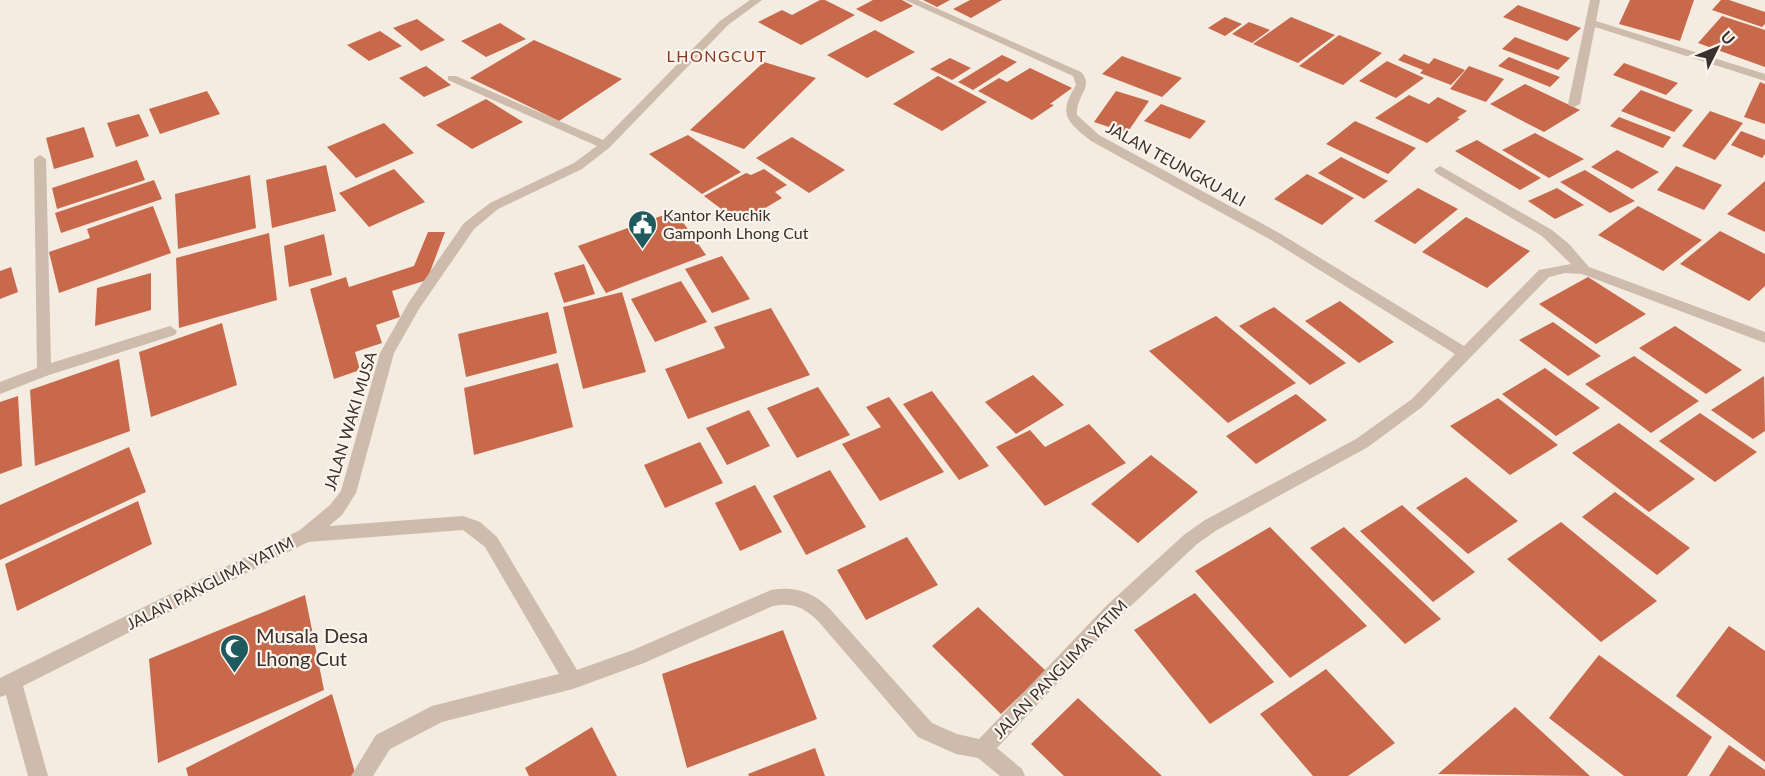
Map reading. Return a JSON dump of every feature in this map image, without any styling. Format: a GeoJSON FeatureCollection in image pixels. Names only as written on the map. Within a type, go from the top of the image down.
{"type":"FeatureCollection","features":[{"type":"Feature","properties":{"kind":"street","name":"JALAN WAKI MUSA"},"geometry":{"type":"LineString","coordinates":[[306,535],[336,510],[348,493],[387,353],[414,306],[469,226],[494,206],[578,166],[604,146],[724,23],[757,0]]}},
{"type":"Feature","properties":{"kind":"street","name":"JALAN TEUNGKU ALI"},"geometry":{"type":"LineString","coordinates":[[910,0],[1077,74],[1081,78],[1082,85],[1071,102],[1070,109],[1074,119],[1095,138],[1276,237],[1466,354]]}},
{"type":"Feature","properties":{"kind":"street"},"geometry":{"type":"LineString","coordinates":[[1574,104],[1595,0]]}},
{"type":"Feature","properties":{"kind":"street"},"geometry":{"type":"LineString","coordinates":[[1590,22],[1765,78]]}},
{"type":"Feature","properties":{"kind":"street"},"geometry":{"type":"LineString","coordinates":[[452,78],[604,146]]}},
{"type":"Feature","properties":{"kind":"street"},"geometry":{"type":"LineString","coordinates":[[40,159],[44,371]]}},
{"type":"Feature","properties":{"kind":"street"},"geometry":{"type":"LineString","coordinates":[[1440,170],[1547,233],[1564,247],[1584,270]]}},
{"type":"Feature","properties":{"kind":"street","name":"JALAN PANGLIMA YATIM"},"geometry":{"type":"LineString","coordinates":[[6,685],[306,535],[463,522],[474,527],[491,542],[573,680],[637,657],[771,598],[786,595],[802,597],[813,603],[925,730],[956,744],[983,749],[1112,612],[1191,539],[1211,525],[1362,443],[1417,403],[1544,273],[1565,268],[1584,270],[1764,336]]}},
{"type":"Feature","properties":{"kind":"street"},"geometry":{"type":"LineString","coordinates":[[0,388],[44,371],[171,331]]}},
{"type":"Feature","properties":{"kind":"street"},"geometry":{"type":"LineString","coordinates":[[361,776],[383,742],[439,713],[573,680]]}},
{"type":"Feature","properties":{"kind":"street"},"geometry":{"type":"LineString","coordinates":[[6,685],[38,776]]}},
{"type":"Feature","properties":{"kind":"street"},"geometry":{"type":"LineString","coordinates":[[983,749],[1015,776]]}},
{"type":"Feature","properties":{"kind":"building"},"geometry":{"type":"Polygon","coordinates":[[[820,0],[825,0],[855,15],[801,45],[758,22],[782,10],[792,15],[820,0]]]}},
{"type":"Feature","properties":{"kind":"building"},"geometry":{"type":"Polygon","coordinates":[[[873,0],[902,0],[913,6],[881,22],[856,9],[873,0]]]}},
{"type":"Feature","properties":{"kind":"building"},"geometry":{"type":"Polygon","coordinates":[[[923,0],[950,0],[937,7],[923,0]]]}},
{"type":"Feature","properties":{"kind":"building"},"geometry":{"type":"Polygon","coordinates":[[[970,0],[1002,0],[971,18],[953,9],[970,0]]]}},
{"type":"Feature","properties":{"kind":"building"},"geometry":{"type":"Polygon","coordinates":[[[1630,0],[1694,0],[1680,41],[1619,24],[1630,0]]]}},
{"type":"Feature","properties":{"kind":"building"},"geometry":{"type":"Polygon","coordinates":[[[1721,0],[1729,0],[1765,12],[1765,24],[1762,27],[1712,10],[1721,0]]]}},
{"type":"Feature","properties":{"kind":"building"},"geometry":{"type":"Polygon","coordinates":[[[1518,5],[1581,28],[1567,41],[1503,17],[1518,5]]]}},
{"type":"Feature","properties":{"kind":"building"},"geometry":{"type":"Polygon","coordinates":[[[1722,16],[1765,30],[1765,67],[1698,43],[1722,16]]]}},
{"type":"Feature","properties":{"kind":"building"},"geometry":{"type":"Polygon","coordinates":[[[1225,17],[1242,24],[1225,36],[1208,28],[1225,17]]]}},
{"type":"Feature","properties":{"kind":"building"},"geometry":{"type":"Polygon","coordinates":[[[1291,17],[1335,35],[1298,63],[1253,44],[1291,17]]]}},
{"type":"Feature","properties":{"kind":"building"},"geometry":{"type":"Polygon","coordinates":[[[417,19],[445,40],[421,51],[393,28],[417,19]]]}},
{"type":"Feature","properties":{"kind":"building"},"geometry":{"type":"Polygon","coordinates":[[[1249,22],[1270,30],[1252,43],[1232,34],[1249,22]]]}},
{"type":"Feature","properties":{"kind":"building"},"geometry":{"type":"Polygon","coordinates":[[[500,23],[526,39],[486,57],[461,41],[500,23]]]}},
{"type":"Feature","properties":{"kind":"building"},"geometry":{"type":"Polygon","coordinates":[[[875,30],[915,52],[867,78],[827,55],[875,30]]]}},
{"type":"Feature","properties":{"kind":"building"},"geometry":{"type":"Polygon","coordinates":[[[380,31],[402,46],[369,61],[347,45],[380,31]]]}},
{"type":"Feature","properties":{"kind":"building"},"geometry":{"type":"Polygon","coordinates":[[[1339,35],[1382,53],[1343,85],[1299,66],[1339,35]]]}},
{"type":"Feature","properties":{"kind":"building"},"geometry":{"type":"Polygon","coordinates":[[[1515,37],[1570,58],[1558,70],[1502,49],[1515,37]]]}},
{"type":"Feature","properties":{"kind":"building"},"geometry":{"type":"Polygon","coordinates":[[[534,40],[622,79],[559,121],[470,78],[534,40]]]}},
{"type":"Feature","properties":{"kind":"building"},"geometry":{"type":"Polygon","coordinates":[[[1404,54],[1429,64],[1434,58],[1465,70],[1451,85],[1420,73],[1423,70],[1398,60],[1404,54]]]}},
{"type":"Feature","properties":{"kind":"building"},"geometry":{"type":"Polygon","coordinates":[[[1002,55],[1017,62],[973,90],[958,82],[1002,55]]]}},
{"type":"Feature","properties":{"kind":"building"},"geometry":{"type":"Polygon","coordinates":[[[1122,56],[1182,78],[1162,97],[1102,74],[1122,56]]]}},
{"type":"Feature","properties":{"kind":"building"},"geometry":{"type":"Polygon","coordinates":[[[1509,57],[1560,77],[1550,87],[1498,66],[1509,57]]]}},
{"type":"Feature","properties":{"kind":"building"},"geometry":{"type":"Polygon","coordinates":[[[950,58],[971,68],[952,80],[930,69],[950,58]]]}},
{"type":"Feature","properties":{"kind":"building"},"geometry":{"type":"Polygon","coordinates":[[[1387,61],[1424,78],[1396,98],[1359,81],[1387,61]]]}},
{"type":"Feature","properties":{"kind":"building"},"geometry":{"type":"Polygon","coordinates":[[[764,62],[816,78],[744,149],[690,130],[764,62]]]}},
{"type":"Feature","properties":{"kind":"building"},"geometry":{"type":"Polygon","coordinates":[[[1624,63],[1678,83],[1666,95],[1613,75],[1624,63]]]}},
{"type":"Feature","properties":{"kind":"building"},"geometry":{"type":"Polygon","coordinates":[[[426,66],[451,85],[424,97],[399,78],[426,66]]]}},
{"type":"Feature","properties":{"kind":"building"},"geometry":{"type":"Polygon","coordinates":[[[1469,66],[1504,79],[1486,102],[1450,89],[1469,66]]]}},
{"type":"Feature","properties":{"kind":"building"},"geometry":{"type":"Polygon","coordinates":[[[1030,68],[1072,88],[1050,104],[1054,105],[1032,120],[978,91],[999,78],[1007,82],[1030,68]]]}},
{"type":"Feature","properties":{"kind":"building"},"geometry":{"type":"Polygon","coordinates":[[[938,76],[987,102],[942,131],[893,104],[938,76]]]}},
{"type":"Feature","properties":{"kind":"building"},"geometry":{"type":"Polygon","coordinates":[[[1760,82],[1765,84],[1765,124],[1744,117],[1760,82]]]}},
{"type":"Feature","properties":{"kind":"building"},"geometry":{"type":"Polygon","coordinates":[[[1525,84],[1580,110],[1544,132],[1490,104],[1525,84]]]}},
{"type":"Feature","properties":{"kind":"building"},"geometry":{"type":"Polygon","coordinates":[[[1641,90],[1693,110],[1674,132],[1621,111],[1641,90]]]}},
{"type":"Feature","properties":{"kind":"building"},"geometry":{"type":"Polygon","coordinates":[[[207,91],[220,114],[160,134],[149,109],[207,91]]]}},
{"type":"Feature","properties":{"kind":"building"},"geometry":{"type":"Polygon","coordinates":[[[1116,91],[1149,101],[1127,133],[1094,122],[1116,91]]]}},
{"type":"Feature","properties":{"kind":"building"},"geometry":{"type":"Polygon","coordinates":[[[1409,95],[1429,104],[1438,97],[1467,111],[1457,118],[1460,119],[1427,143],[1375,118],[1409,95]]]}},
{"type":"Feature","properties":{"kind":"building"},"geometry":{"type":"Polygon","coordinates":[[[486,99],[523,122],[472,149],[436,125],[486,99]]]}},
{"type":"Feature","properties":{"kind":"building"},"geometry":{"type":"Polygon","coordinates":[[[1161,104],[1206,121],[1190,139],[1144,121],[1161,104]]]}},
{"type":"Feature","properties":{"kind":"building"},"geometry":{"type":"Polygon","coordinates":[[[1710,111],[1743,123],[1715,160],[1682,146],[1710,111]]]}},
{"type":"Feature","properties":{"kind":"building"},"geometry":{"type":"Polygon","coordinates":[[[139,114],[149,136],[116,147],[107,123],[139,114]]]}},
{"type":"Feature","properties":{"kind":"building"},"geometry":{"type":"Polygon","coordinates":[[[1619,117],[1671,137],[1663,148],[1610,126],[1619,117]]]}},
{"type":"Feature","properties":{"kind":"building"},"geometry":{"type":"Polygon","coordinates":[[[1355,121],[1416,148],[1388,174],[1326,144],[1355,121]]]}},
{"type":"Feature","properties":{"kind":"building"},"geometry":{"type":"Polygon","coordinates":[[[384,123],[414,153],[356,178],[327,147],[384,123]]]}},
{"type":"Feature","properties":{"kind":"building"},"geometry":{"type":"Polygon","coordinates":[[[84,127],[94,157],[54,169],[46,138],[84,127]]]}},
{"type":"Feature","properties":{"kind":"building"},"geometry":{"type":"Polygon","coordinates":[[[1741,131],[1765,140],[1765,154],[1762,158],[1731,145],[1741,131]]]}},
{"type":"Feature","properties":{"kind":"building"},"geometry":{"type":"Polygon","coordinates":[[[1535,133],[1584,159],[1549,178],[1502,150],[1535,133]]]}},
{"type":"Feature","properties":{"kind":"building"},"geometry":{"type":"Polygon","coordinates":[[[688,135],[741,172],[702,194],[649,154],[688,135]]]}},
{"type":"Feature","properties":{"kind":"building"},"geometry":{"type":"Polygon","coordinates":[[[792,137],[845,170],[809,193],[756,158],[792,137]]]}},
{"type":"Feature","properties":{"kind":"building"},"geometry":{"type":"Polygon","coordinates":[[[1477,140],[1541,178],[1520,190],[1455,151],[1477,140]]]}},
{"type":"Feature","properties":{"kind":"building"},"geometry":{"type":"Polygon","coordinates":[[[1617,150],[1659,172],[1632,189],[1591,167],[1617,150]]]}},
{"type":"Feature","properties":{"kind":"building"},"geometry":{"type":"Polygon","coordinates":[[[1341,157],[1388,181],[1364,199],[1318,173],[1341,157]]]}},
{"type":"Feature","properties":{"kind":"building"},"geometry":{"type":"Polygon","coordinates":[[[137,160],[145,180],[57,209],[52,188],[137,160]]]}},
{"type":"Feature","properties":{"kind":"building"},"geometry":{"type":"Polygon","coordinates":[[[326,165],[336,211],[272,228],[266,180],[326,165]]]}},
{"type":"Feature","properties":{"kind":"building"},"geometry":{"type":"Polygon","coordinates":[[[1676,166],[1722,185],[1704,210],[1657,190],[1676,166]]]}},
{"type":"Feature","properties":{"kind":"building"},"geometry":{"type":"Polygon","coordinates":[[[394,169],[425,202],[369,227],[339,193],[394,169]]]}},
{"type":"Feature","properties":{"kind":"building"},"geometry":{"type":"Polygon","coordinates":[[[764,169],[787,185],[775,192],[782,198],[740,223],[704,196],[746,173],[751,175],[764,169]]]}},
{"type":"Feature","properties":{"kind":"building"},"geometry":{"type":"Polygon","coordinates":[[[1585,170],[1635,201],[1610,213],[1560,182],[1585,170]]]}},
{"type":"Feature","properties":{"kind":"building"},"geometry":{"type":"Polygon","coordinates":[[[1307,174],[1354,198],[1322,225],[1274,199],[1307,174]]]}},
{"type":"Feature","properties":{"kind":"building"},"geometry":{"type":"Polygon","coordinates":[[[250,175],[256,228],[178,249],[175,194],[250,175]]]}},
{"type":"Feature","properties":{"kind":"building"},"geometry":{"type":"Polygon","coordinates":[[[154,180],[162,199],[61,233],[55,213],[154,180]]]}},
{"type":"Feature","properties":{"kind":"building"},"geometry":{"type":"Polygon","coordinates":[[[1765,181],[1765,232],[1727,214],[1765,181]]]}},
{"type":"Feature","properties":{"kind":"building"},"geometry":{"type":"Polygon","coordinates":[[[1418,188],[1458,209],[1415,244],[1374,221],[1418,188]]]}},
{"type":"Feature","properties":{"kind":"building"},"geometry":{"type":"Polygon","coordinates":[[[1557,188],[1584,205],[1555,219],[1528,201],[1557,188]]]}},
{"type":"Feature","properties":{"kind":"building"},"geometry":{"type":"Polygon","coordinates":[[[153,206],[171,253],[59,293],[49,252],[90,238],[87,229],[153,206]]]}},
{"type":"Feature","properties":{"kind":"building"},"geometry":{"type":"Polygon","coordinates":[[[1638,206],[1702,240],[1663,271],[1598,235],[1638,206]]]}},
{"type":"Feature","properties":{"kind":"building","name":"Kantor Keuchik Gamponh Lhong Cut"},"geometry":{"type":"Polygon","coordinates":[[[675,211],[706,255],[606,293],[578,246],[675,211]]]}},
{"type":"Feature","properties":{"kind":"building"},"geometry":{"type":"Polygon","coordinates":[[[1466,217],[1530,251],[1487,288],[1422,252],[1466,217]]]}},
{"type":"Feature","properties":{"kind":"building"},"geometry":{"type":"Polygon","coordinates":[[[1720,231],[1765,254],[1765,286],[1749,301],[1680,264],[1720,231]]]}},
{"type":"Feature","properties":{"kind":"building"},"geometry":{"type":"Polygon","coordinates":[[[428,232],[445,232],[427,280],[392,291],[400,317],[376,325],[382,343],[355,352],[360,370],[334,379],[310,289],[346,277],[349,287],[414,266],[428,232]]]}},
{"type":"Feature","properties":{"kind":"building"},"geometry":{"type":"Polygon","coordinates":[[[269,233],[277,300],[179,328],[176,258],[269,233]]]}},
{"type":"Feature","properties":{"kind":"building"},"geometry":{"type":"Polygon","coordinates":[[[324,234],[332,275],[289,287],[284,246],[324,234]]]}},
{"type":"Feature","properties":{"kind":"building"},"geometry":{"type":"Polygon","coordinates":[[[722,256],[750,299],[712,313],[685,269],[722,256]]]}},
{"type":"Feature","properties":{"kind":"building"},"geometry":{"type":"Polygon","coordinates":[[[584,264],[595,294],[564,303],[554,273],[584,264]]]}},
{"type":"Feature","properties":{"kind":"building"},"geometry":{"type":"Polygon","coordinates":[[[11,267],[18,292],[0,299],[0,271],[11,267]]]}},
{"type":"Feature","properties":{"kind":"building"},"geometry":{"type":"Polygon","coordinates":[[[151,273],[151,310],[95,326],[97,288],[151,273]]]}},
{"type":"Feature","properties":{"kind":"building"},"geometry":{"type":"Polygon","coordinates":[[[1588,277],[1646,314],[1596,344],[1539,304],[1588,277]]]}},
{"type":"Feature","properties":{"kind":"building"},"geometry":{"type":"Polygon","coordinates":[[[681,281],[707,322],[655,342],[631,299],[681,281]]]}},
{"type":"Feature","properties":{"kind":"building"},"geometry":{"type":"Polygon","coordinates":[[[622,292],[646,372],[583,389],[563,307],[622,292]]]}},
{"type":"Feature","properties":{"kind":"building"},"geometry":{"type":"Polygon","coordinates":[[[1340,301],[1394,342],[1359,363],[1305,321],[1340,301]]]}},
{"type":"Feature","properties":{"kind":"building"},"geometry":{"type":"Polygon","coordinates":[[[1274,307],[1346,363],[1310,385],[1239,326],[1274,307]]]}},
{"type":"Feature","properties":{"kind":"building"},"geometry":{"type":"Polygon","coordinates":[[[771,308],[810,375],[688,419],[665,369],[725,348],[714,327],[771,308]]]}},
{"type":"Feature","properties":{"kind":"building"},"geometry":{"type":"Polygon","coordinates":[[[548,312],[557,353],[466,377],[458,334],[548,312]]]}},
{"type":"Feature","properties":{"kind":"building"},"geometry":{"type":"Polygon","coordinates":[[[1216,316],[1296,383],[1228,423],[1149,351],[1216,316]]]}},
{"type":"Feature","properties":{"kind":"building"},"geometry":{"type":"Polygon","coordinates":[[[1553,322],[1601,356],[1568,376],[1519,340],[1553,322]]]}},
{"type":"Feature","properties":{"kind":"building"},"geometry":{"type":"Polygon","coordinates":[[[222,323],[237,385],[151,417],[139,352],[222,323]]]}},
{"type":"Feature","properties":{"kind":"building"},"geometry":{"type":"Polygon","coordinates":[[[1675,326],[1742,370],[1706,394],[1639,348],[1675,326]]]}},
{"type":"Feature","properties":{"kind":"building"},"geometry":{"type":"Polygon","coordinates":[[[1634,356],[1699,401],[1651,433],[1585,384],[1634,356]]]}},
{"type":"Feature","properties":{"kind":"building"},"geometry":{"type":"Polygon","coordinates":[[[119,359],[130,431],[35,466],[30,390],[119,359]]]}},
{"type":"Feature","properties":{"kind":"building"},"geometry":{"type":"Polygon","coordinates":[[[558,363],[573,427],[474,455],[464,388],[558,363]]]}},
{"type":"Feature","properties":{"kind":"building"},"geometry":{"type":"Polygon","coordinates":[[[1545,368],[1600,408],[1556,436],[1502,394],[1545,368]]]}},
{"type":"Feature","properties":{"kind":"building"},"geometry":{"type":"Polygon","coordinates":[[[1033,375],[1064,405],[1016,434],[985,402],[1033,375]]]}},
{"type":"Feature","properties":{"kind":"building"},"geometry":{"type":"Polygon","coordinates":[[[1764,376],[1765,431],[1753,439],[1711,410],[1764,376]]]}},
{"type":"Feature","properties":{"kind":"building"},"geometry":{"type":"Polygon","coordinates":[[[818,387],[850,435],[797,458],[767,408],[818,387]]]}},
{"type":"Feature","properties":{"kind":"building"},"geometry":{"type":"Polygon","coordinates":[[[932,391],[989,466],[959,480],[903,404],[932,391]]]}},
{"type":"Feature","properties":{"kind":"building"},"geometry":{"type":"Polygon","coordinates":[[[1296,394],[1327,420],[1256,464],[1226,436],[1296,394]]]}},
{"type":"Feature","properties":{"kind":"building"},"geometry":{"type":"Polygon","coordinates":[[[18,396],[22,466],[0,474],[0,402],[18,396]]]}},
{"type":"Feature","properties":{"kind":"building"},"geometry":{"type":"Polygon","coordinates":[[[889,397],[944,472],[880,501],[842,444],[881,427],[866,407],[889,397]]]}},
{"type":"Feature","properties":{"kind":"building"},"geometry":{"type":"Polygon","coordinates":[[[1498,398],[1558,445],[1510,475],[1450,426],[1498,398]]]}},
{"type":"Feature","properties":{"kind":"building"},"geometry":{"type":"Polygon","coordinates":[[[749,410],[770,446],[727,465],[706,428],[749,410]]]}},
{"type":"Feature","properties":{"kind":"building"},"geometry":{"type":"Polygon","coordinates":[[[1700,413],[1757,452],[1715,482],[1659,441],[1700,413]]]}},
{"type":"Feature","properties":{"kind":"building"},"geometry":{"type":"Polygon","coordinates":[[[1619,423],[1695,479],[1649,512],[1572,453],[1619,423]]]}},
{"type":"Feature","properties":{"kind":"building"},"geometry":{"type":"Polygon","coordinates":[[[1089,424],[1126,463],[1045,506],[996,447],[1030,430],[1045,447],[1089,424]]]}},
{"type":"Feature","properties":{"kind":"building"},"geometry":{"type":"Polygon","coordinates":[[[700,442],[723,483],[665,508],[644,465],[700,442]]]}},
{"type":"Feature","properties":{"kind":"building"},"geometry":{"type":"Polygon","coordinates":[[[129,447],[146,492],[0,560],[0,505],[129,447]]]}},
{"type":"Feature","properties":{"kind":"building"},"geometry":{"type":"Polygon","coordinates":[[[1151,455],[1198,492],[1138,543],[1091,504],[1151,455]]]}},
{"type":"Feature","properties":{"kind":"building"},"geometry":{"type":"Polygon","coordinates":[[[830,470],[866,527],[806,555],[773,496],[830,470]]]}},
{"type":"Feature","properties":{"kind":"building"},"geometry":{"type":"Polygon","coordinates":[[[1466,477],[1518,521],[1468,554],[1416,508],[1466,477]]]}},
{"type":"Feature","properties":{"kind":"building"},"geometry":{"type":"Polygon","coordinates":[[[755,485],[782,532],[740,551],[715,503],[755,485]]]}},
{"type":"Feature","properties":{"kind":"building"},"geometry":{"type":"Polygon","coordinates":[[[1615,492],[1690,548],[1657,575],[1582,517],[1615,492]]]}},
{"type":"Feature","properties":{"kind":"building"},"geometry":{"type":"Polygon","coordinates":[[[138,501],[152,544],[17,611],[5,564],[138,501]]]}},
{"type":"Feature","properties":{"kind":"building"},"geometry":{"type":"Polygon","coordinates":[[[1402,505],[1475,572],[1433,602],[1360,531],[1402,505]]]}},
{"type":"Feature","properties":{"kind":"building"},"geometry":{"type":"Polygon","coordinates":[[[1561,522],[1657,601],[1601,642],[1507,559],[1561,522]]]}},
{"type":"Feature","properties":{"kind":"building"},"geometry":{"type":"Polygon","coordinates":[[[1270,527],[1367,626],[1290,678],[1195,571],[1270,527]]]}},
{"type":"Feature","properties":{"kind":"building"},"geometry":{"type":"Polygon","coordinates":[[[1344,527],[1441,619],[1405,644],[1310,548],[1344,527]]]}},
{"type":"Feature","properties":{"kind":"building"},"geometry":{"type":"Polygon","coordinates":[[[907,537],[938,585],[866,620],[837,570],[907,537]]]}},
{"type":"Feature","properties":{"kind":"building"},"geometry":{"type":"Polygon","coordinates":[[[1195,593],[1274,682],[1210,724],[1134,630],[1195,593]]]}},
{"type":"Feature","properties":{"kind":"building","name":"Musala Desa Lhong Cut"},"geometry":{"type":"Polygon","coordinates":[[[305,595],[324,690],[158,763],[149,659],[305,595]]]}},
{"type":"Feature","properties":{"kind":"building"},"geometry":{"type":"Polygon","coordinates":[[[978,607],[1046,671],[1001,714],[932,646],[978,607]]]}},
{"type":"Feature","properties":{"kind":"building"},"geometry":{"type":"Polygon","coordinates":[[[1729,626],[1765,651],[1765,762],[1676,696],[1729,626]]]}},
{"type":"Feature","properties":{"kind":"building"},"geometry":{"type":"Polygon","coordinates":[[[783,630],[817,719],[687,768],[662,674],[783,630]]]}},
{"type":"Feature","properties":{"kind":"building"},"geometry":{"type":"Polygon","coordinates":[[[1599,655],[1712,737],[1687,776],[1624,776],[1549,718],[1599,655]]]}},
{"type":"Feature","properties":{"kind":"building"},"geometry":{"type":"Polygon","coordinates":[[[1326,669],[1395,743],[1348,776],[1313,776],[1260,714],[1326,669]]]}},
{"type":"Feature","properties":{"kind":"building"},"geometry":{"type":"Polygon","coordinates":[[[332,694],[356,776],[188,776],[186,768],[332,694]]]}},
{"type":"Feature","properties":{"kind":"building"},"geometry":{"type":"Polygon","coordinates":[[[1078,698],[1162,776],[1064,776],[1031,744],[1078,698]]]}},
{"type":"Feature","properties":{"kind":"building"},"geometry":{"type":"Polygon","coordinates":[[[1515,707],[1590,776],[1438,774],[1515,707]]]}},
{"type":"Feature","properties":{"kind":"building"},"geometry":{"type":"Polygon","coordinates":[[[592,727],[617,776],[529,776],[525,768],[592,727]]]}},
{"type":"Feature","properties":{"kind":"building"},"geometry":{"type":"Polygon","coordinates":[[[1729,745],[1765,770],[1765,776],[1709,776],[1729,745]]]}},
{"type":"Feature","properties":{"kind":"building"},"geometry":{"type":"Polygon","coordinates":[[[815,748],[825,776],[749,776],[748,774],[815,748]]]}},
{"type":"Feature","properties":{"kind":"place","name":"Kantor Keuchik Gamponh Lhong Cut"},"geometry":{"type":"Point","coordinates":[642,250]}},
{"type":"Feature","properties":{"kind":"place","name":"Musala Desa Lhong Cut"},"geometry":{"type":"Point","coordinates":[235,674]}},
{"type":"Feature","properties":{"kind":"district","name":"LHONGCUT"},"geometry":{"type":"Point","coordinates":[717,56]}}]}
